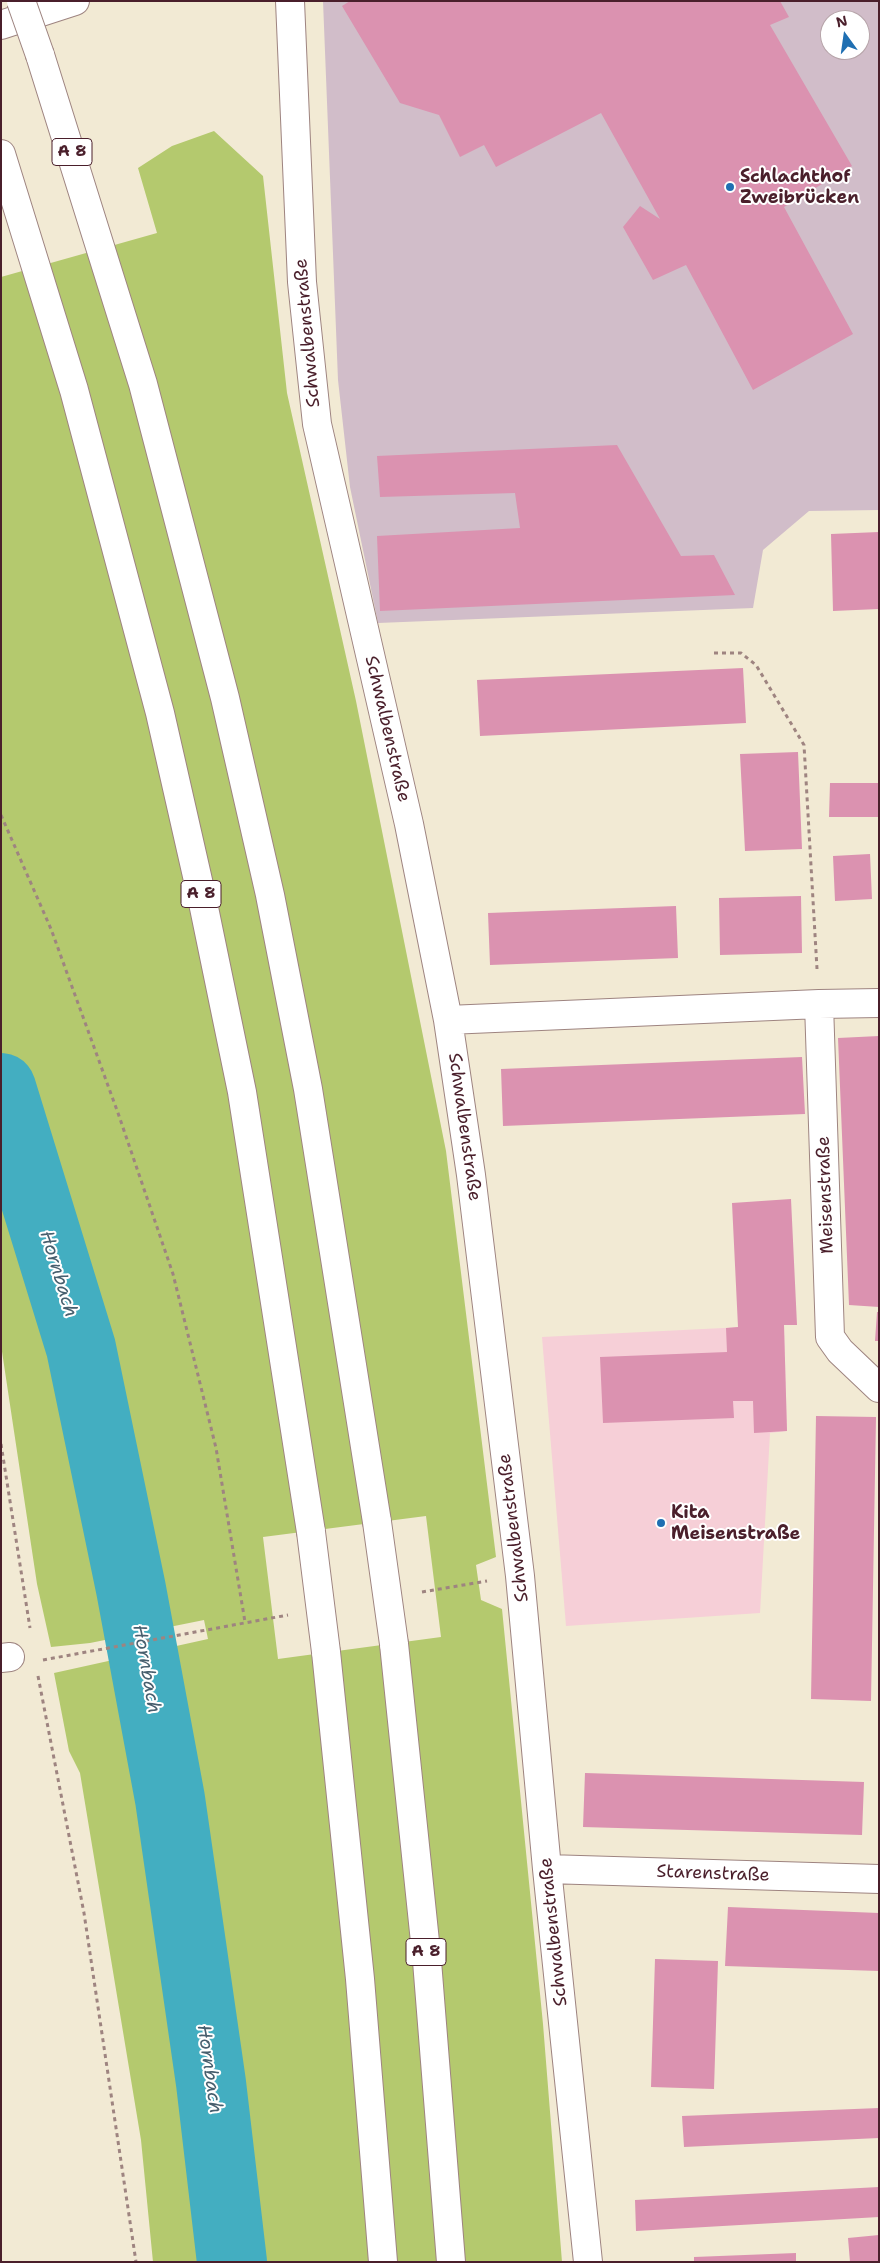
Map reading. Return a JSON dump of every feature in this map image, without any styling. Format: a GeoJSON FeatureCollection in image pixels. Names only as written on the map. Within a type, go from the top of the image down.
{"type":"FeatureCollection","features":[{"type":"Feature","properties":{"kind":"main road","name":"A 8"},"geometry":{"type":"LineString","coordinates":[[20,1],[40,55],[103,250],[143,384],[225,698],[270,895],[308,1088],[377,1522],[394,1644],[427,1961],[451,2262]]}},
{"type":"Feature","properties":{"kind":"main road"},"geometry":{"type":"LineString","coordinates":[[29,1],[40,55]]}},
{"type":"Feature","properties":{"kind":"main road"},"geometry":{"type":"LineString","coordinates":[[1,25],[75,1]]}},
{"type":"Feature","properties":{"kind":"main road","name":"Schwalbenstraße"},"geometry":{"type":"LineString","coordinates":[[290,1],[302,282],[317,424],[409,824],[448,1020],[471,1175],[519,1566],[547,1869],[588,2262]]}},
{"type":"Feature","properties":{"kind":"main road","name":"A 8"},"geometry":{"type":"LineString","coordinates":[[1,154],[74,390],[158,703],[202,898],[242,1092],[311,1532],[326,1652],[360,1978],[383,2262]]}},
{"type":"Feature","properties":{"kind":"main road"},"geometry":{"type":"LineString","coordinates":[[448,1020],[819,1004],[879,1004]]}},
{"type":"Feature","properties":{"kind":"main road","name":"Meisenstraße"},"geometry":{"type":"LineString","coordinates":[[819,1004],[830,1337],[840,1351],[871,1381]]}},
{"type":"Feature","properties":{"kind":"main road","name":"Starenstraße"},"geometry":{"type":"LineString","coordinates":[[547,1869],[879,1879]]}},
{"type":"Feature","properties":{"kind":"path"},"geometry":{"type":"LineString","coordinates":[[714,653],[741,653],[756,664],[804,745],[819,1004]]}},
{"type":"Feature","properties":{"kind":"path"},"geometry":{"type":"LineString","coordinates":[[1,815],[51,929],[174,1274],[216,1448],[245,1622]]}},
{"type":"Feature","properties":{"kind":"path"},"geometry":{"type":"LineString","coordinates":[[1,1444],[31,1635]]}},
{"type":"Feature","properties":{"kind":"path"},"geometry":{"type":"LineString","coordinates":[[16,1659],[92,1652],[206,1630]]}},
{"type":"Feature","properties":{"kind":"path"},"geometry":{"type":"LineString","coordinates":[[37,1671],[84,1912],[136,2262]]}},
{"type":"Feature","properties":{"kind":"shaded area","name":"Schlachthof Zweibrücken"},"geometry":{"type":"Polygon","coordinates":[[[323,1],[879,1],[879,510],[809,511],[763,550],[753,608],[378,623],[350,487],[338,380],[323,1]]]}},
{"type":"Feature","properties":{"kind":"shaded area","name":"Kita Meisenstraße"},"geometry":{"type":"Polygon","coordinates":[[[784,1325],[787,1431],[770,1433],[760,1613],[566,1626],[542,1337],[784,1325]]]}},
{"type":"Feature","properties":{"kind":"green space"},"geometry":{"type":"Polygon","coordinates":[[[214,131],[263,176],[287,393],[356,701],[446,1151],[496,1557],[476,1565],[481,1600],[502,1609],[543,2024],[562,2262],[153,2262],[141,2140],[80,1773],[69,1751],[54,1673],[208,1639],[204,1620],[90,1643],[51,1647],[37,1584],[1,1345],[1,277],[157,233],[138,168],[172,146],[214,131]],[[426,1516],[263,1537],[278,1659],[441,1637],[426,1516]]]}},
{"type":"Feature","properties":{"kind":"building","name":"Schlachthof Zweibrücken"},"geometry":{"type":"Polygon","coordinates":[[[350,1],[780,1],[789,17],[770,25],[852,166],[784,207],[853,334],[753,390],[686,265],[653,280],[623,227],[640,206],[660,219],[601,113],[496,167],[484,145],[460,157],[439,115],[400,103],[342,6],[350,1]]]}},
{"type":"Feature","properties":{"kind":"building"},"geometry":{"type":"Polygon","coordinates":[[[617,445],[681,556],[714,555],[735,595],[380,611],[377,536],[520,528],[515,493],[380,497],[377,456],[617,445]]]}},
{"type":"Feature","properties":{"kind":"building"},"geometry":{"type":"Polygon","coordinates":[[[879,532],[879,609],[833,611],[831,534],[879,532]]]}},
{"type":"Feature","properties":{"kind":"building"},"geometry":{"type":"Polygon","coordinates":[[[743,668],[746,723],[480,736],[477,680],[743,668]]]}},
{"type":"Feature","properties":{"kind":"building"},"geometry":{"type":"Polygon","coordinates":[[[798,752],[802,849],[745,851],[740,754],[798,752]]]}},
{"type":"Feature","properties":{"kind":"building"},"geometry":{"type":"Polygon","coordinates":[[[830,783],[879,783],[879,817],[829,817],[830,783]]]}},
{"type":"Feature","properties":{"kind":"building"},"geometry":{"type":"Polygon","coordinates":[[[870,854],[872,899],[835,901],[833,856],[870,854]]]}},
{"type":"Feature","properties":{"kind":"building"},"geometry":{"type":"Polygon","coordinates":[[[801,896],[802,953],[720,955],[719,898],[801,896]]]}},
{"type":"Feature","properties":{"kind":"building"},"geometry":{"type":"Polygon","coordinates":[[[676,906],[678,958],[490,965],[488,913],[676,906]]]}},
{"type":"Feature","properties":{"kind":"building"},"geometry":{"type":"Polygon","coordinates":[[[879,1036],[879,1307],[849,1305],[838,1038],[879,1036]]]}},
{"type":"Feature","properties":{"kind":"building"},"geometry":{"type":"Polygon","coordinates":[[[802,1057],[805,1114],[503,1126],[501,1069],[802,1057]]]}},
{"type":"Feature","properties":{"kind":"building"},"geometry":{"type":"Polygon","coordinates":[[[791,1199],[797,1325],[784,1325],[787,1431],[754,1433],[753,1401],[733,1401],[734,1418],[603,1423],[600,1357],[727,1352],[726,1328],[738,1327],[732,1203],[791,1199]]]}},
{"type":"Feature","properties":{"kind":"building"},"geometry":{"type":"Polygon","coordinates":[[[877,1312],[879,1312],[879,1341],[875,1341],[877,1312]]]}},
{"type":"Feature","properties":{"kind":"building"},"geometry":{"type":"Polygon","coordinates":[[[816,1416],[876,1417],[871,1701],[811,1699],[816,1416]]]}},
{"type":"Feature","properties":{"kind":"building"},"geometry":{"type":"Polygon","coordinates":[[[585,1773],[864,1782],[862,1835],[583,1827],[585,1773]]]}},
{"type":"Feature","properties":{"kind":"building"},"geometry":{"type":"Polygon","coordinates":[[[728,1907],[879,1913],[879,1971],[725,1966],[728,1907]]]}},
{"type":"Feature","properties":{"kind":"building"},"geometry":{"type":"Polygon","coordinates":[[[655,1959],[718,1961],[714,2089],[651,2087],[655,1959]]]}},
{"type":"Feature","properties":{"kind":"building"},"geometry":{"type":"Polygon","coordinates":[[[879,2108],[879,2138],[684,2147],[682,2116],[879,2108]]]}},
{"type":"Feature","properties":{"kind":"building"},"geometry":{"type":"Polygon","coordinates":[[[879,2187],[879,2217],[636,2231],[635,2200],[879,2187]]]}},
{"type":"Feature","properties":{"kind":"building"},"geometry":{"type":"Polygon","coordinates":[[[879,2235],[879,2262],[850,2262],[848,2238],[879,2235]]]}},
{"type":"Feature","properties":{"kind":"building"},"geometry":{"type":"Polygon","coordinates":[[[796,2253],[796,2262],[694,2262],[694,2257],[796,2253]]]}},
{"type":"Feature","properties":{"kind":"waterway","name":"Hornbach"},"geometry":{"type":"LineString","coordinates":[[1,1088],[81,1348],[131,1589],[170,1799],[211,2083],[232,2262]]}},
{"type":"Feature","properties":{"kind":"place","name":"Schlachthof Zweibrücken"},"geometry":{"type":"Point","coordinates":[730,187]}},
{"type":"Feature","properties":{"kind":"place","name":"Kita Meisenstraße"},"geometry":{"type":"Point","coordinates":[661,1523]}}]}
